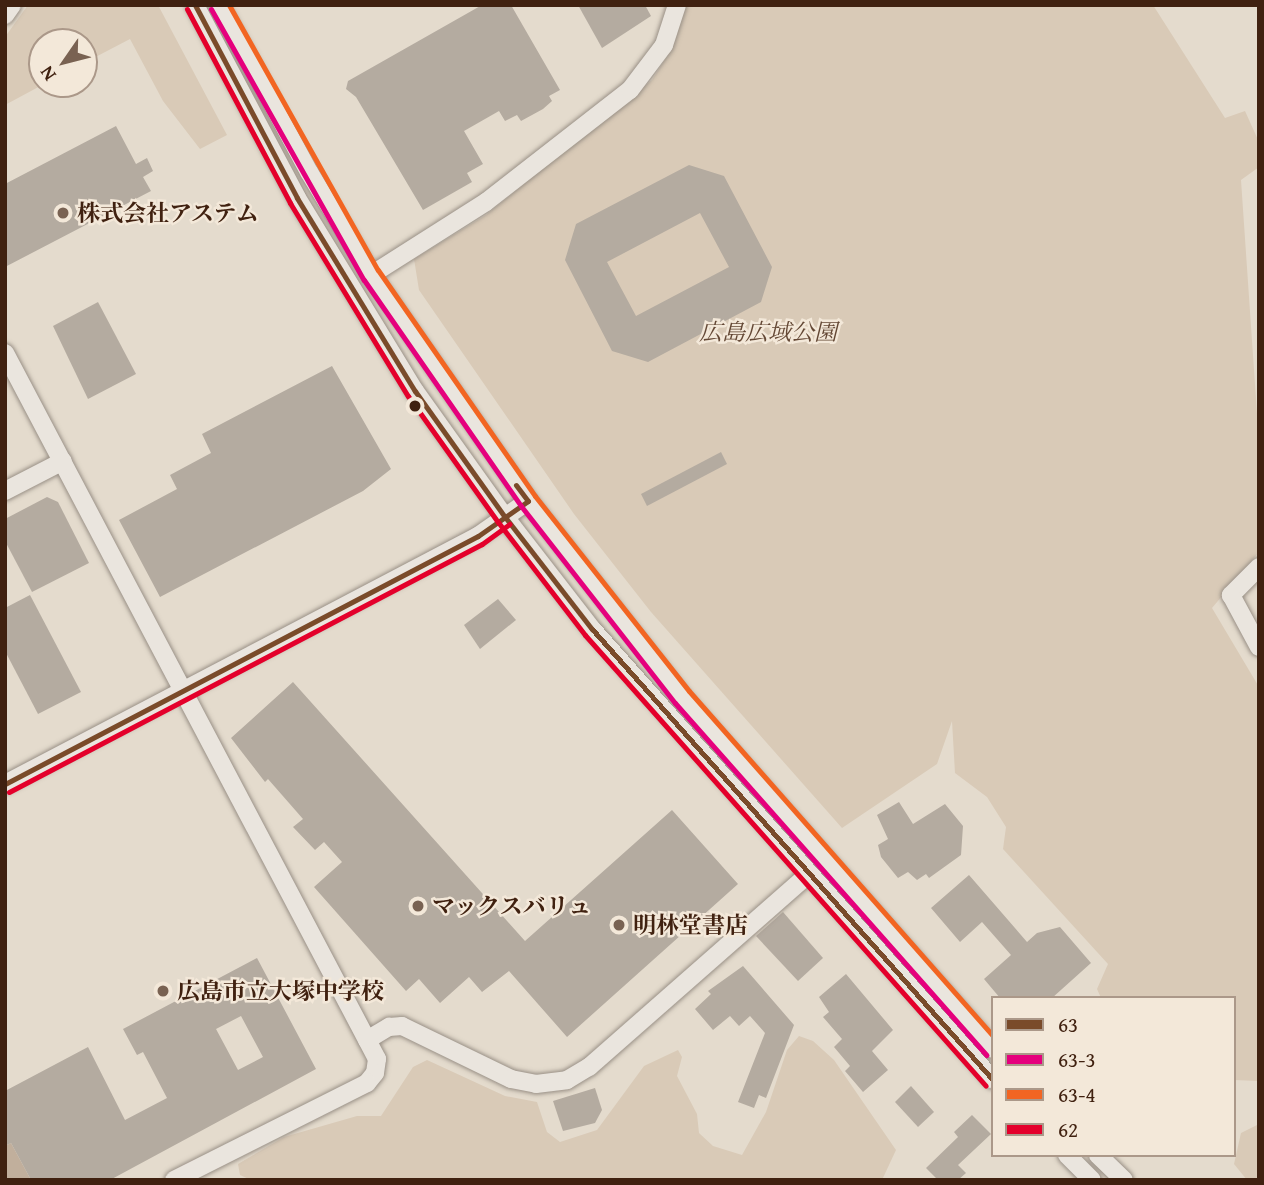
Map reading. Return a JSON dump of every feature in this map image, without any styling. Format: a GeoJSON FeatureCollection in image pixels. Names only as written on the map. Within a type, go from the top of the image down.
{"type":"FeatureCollection","features":[{"type":"Feature","properties":{"kind":"street"},"geometry":{"type":"LineString","coordinates":[[5,15],[12,5]]}},
{"type":"Feature","properties":{"kind":"street"},"geometry":{"type":"LineString","coordinates":[[195,5],[297,198],[415,391],[505,517],[592,629],[991,1078]]}},
{"type":"Feature","properties":{"kind":"street"},"geometry":{"type":"LineString","coordinates":[[219,5],[309,172],[371,275],[528,501],[682,697],[991,1047]]}},
{"type":"Feature","properties":{"kind":"street"},"geometry":{"type":"LineString","coordinates":[[371,275],[486,202],[630,90],[664,45],[677,5]]}},
{"type":"Feature","properties":{"kind":"street"},"geometry":{"type":"LineString","coordinates":[[5,353],[377,1059],[375,1073],[367,1083],[174,1180]]}},
{"type":"Feature","properties":{"kind":"street"},"geometry":{"type":"LineString","coordinates":[[5,491],[63,461]]}},
{"type":"Feature","properties":{"kind":"street"},"geometry":{"type":"LineString","coordinates":[[5,784],[478,536],[528,501]]}},
{"type":"Feature","properties":{"kind":"street"},"geometry":{"type":"LineString","coordinates":[[1259,567],[1231,595],[1259,647]]}},
{"type":"Feature","properties":{"kind":"street"},"geometry":{"type":"LineString","coordinates":[[367,1041],[389,1027],[402,1026],[511,1079],[536,1084],[567,1080],[589,1067],[809,874]]}},
{"type":"Feature","properties":{"kind":"street"},"geometry":{"type":"LineString","coordinates":[[1069,1157],[1092,1180]]}},
{"type":"Feature","properties":{"kind":"street"},"geometry":{"type":"LineString","coordinates":[[1100,1157],[1124,1180]]}},
{"type":"Feature","properties":{"kind":"green space"},"geometry":{"type":"Polygon","coordinates":[[[28,5],[158,5],[227,135],[200,149],[163,101],[130,39],[98,56],[98,28],[28,28],[28,93],[5,105],[5,37],[28,5]]]}},
{"type":"Feature","properties":{"kind":"green space","name":"広島広域公園"},"geometry":{"type":"Polygon","coordinates":[[[686,5],[1153,5],[1225,118],[1245,111],[1259,142],[1259,167],[1241,180],[1259,443],[1259,552],[1212,608],[1259,687],[1259,1081],[1236,1080],[1236,996],[1100,996],[1097,989],[1108,964],[1003,849],[1006,827],[987,797],[955,773],[952,721],[937,764],[842,828],[651,612],[574,514],[419,290],[414,259],[486,215],[652,80],[671,50],[686,5]]]}},
{"type":"Feature","properties":{"kind":"green space"},"geometry":{"type":"Polygon","coordinates":[[[799,1036],[813,1041],[834,1060],[896,1150],[882,1180],[251,1180],[240,1175],[238,1164],[284,1137],[357,1116],[381,1116],[413,1067],[427,1060],[505,1096],[537,1102],[547,1132],[560,1142],[597,1130],[644,1066],[678,1050],[682,1057],[677,1076],[697,1114],[699,1133],[713,1146],[742,1155],[766,1112],[787,1050],[799,1036]]]}},
{"type":"Feature","properties":{"kind":"green space"},"geometry":{"type":"Polygon","coordinates":[[[1259,1124],[1259,1180],[1247,1180],[1234,1164],[1241,1133],[1259,1124]]]}},
{"type":"Feature","properties":{"kind":"shaded area"},"geometry":{"type":"Polygon","coordinates":[[[11,1143],[31,1180],[5,1180],[5,1146],[11,1143]]]}},
{"type":"Feature","properties":{"kind":"building"},"geometry":{"type":"Polygon","coordinates":[[[482,5],[511,5],[560,90],[549,96],[552,101],[543,109],[521,121],[517,115],[505,121],[499,111],[464,131],[483,164],[467,173],[472,182],[423,210],[356,97],[346,89],[348,81],[482,5]]]}},
{"type":"Feature","properties":{"kind":"building"},"geometry":{"type":"Polygon","coordinates":[[[578,5],[645,5],[651,16],[602,48],[578,5]]]}},
{"type":"Feature","properties":{"kind":"building"},"geometry":{"type":"Polygon","coordinates":[[[116,126],[136,164],[147,158],[153,171],[143,177],[151,191],[5,267],[5,184],[116,126]]]}},
{"type":"Feature","properties":{"kind":"building"},"geometry":{"type":"Polygon","coordinates":[[[689,165],[724,176],[772,267],[761,302],[648,362],[612,351],[565,260],[576,224],[689,165]],[[700,213],[607,262],[636,316],[729,267],[700,213]]]}},
{"type":"Feature","properties":{"kind":"building"},"geometry":{"type":"Polygon","coordinates":[[[98,302],[136,374],[88,399],[53,326],[98,302]]]}},
{"type":"Feature","properties":{"kind":"building"},"geometry":{"type":"Polygon","coordinates":[[[332,366],[391,469],[363,491],[160,597],[119,520],[177,489],[170,475],[211,453],[202,434],[332,366]]]}},
{"type":"Feature","properties":{"kind":"building"},"geometry":{"type":"Polygon","coordinates":[[[721,452],[727,464],[647,506],[641,494],[721,452]]]}},
{"type":"Feature","properties":{"kind":"building"},"geometry":{"type":"Polygon","coordinates":[[[47,497],[58,502],[89,563],[32,592],[5,541],[5,519],[47,497]]]}},
{"type":"Feature","properties":{"kind":"building"},"geometry":{"type":"Polygon","coordinates":[[[30,595],[81,692],[38,714],[5,651],[5,608],[30,595]]]}},
{"type":"Feature","properties":{"kind":"building"},"geometry":{"type":"Polygon","coordinates":[[[498,599],[516,620],[480,649],[464,625],[498,599]]]}},
{"type":"Feature","properties":{"kind":"building"},"geometry":{"type":"Polygon","coordinates":[[[293,682],[525,941],[672,810],[738,884],[567,1037],[509,971],[482,992],[469,977],[440,1003],[419,979],[406,991],[314,887],[342,862],[324,842],[315,850],[293,827],[303,819],[268,779],[265,782],[231,738],[293,682]]]}},
{"type":"Feature","properties":{"kind":"building"},"geometry":{"type":"Polygon","coordinates":[[[899,802],[913,824],[945,804],[963,826],[961,855],[929,878],[926,874],[917,880],[908,872],[898,878],[881,857],[878,845],[888,839],[877,815],[899,802]]]}},
{"type":"Feature","properties":{"kind":"building"},"geometry":{"type":"Polygon","coordinates":[[[969,875],[1027,942],[1037,933],[1060,927],[1091,963],[1054,996],[998,996],[984,979],[1011,955],[982,922],[960,942],[931,908],[969,875]]]}},
{"type":"Feature","properties":{"kind":"building"},"geometry":{"type":"Polygon","coordinates":[[[783,912],[823,958],[798,981],[756,936],[783,912]]]}},
{"type":"Feature","properties":{"kind":"building"},"geometry":{"type":"Polygon","coordinates":[[[257,958],[316,1069],[110,1180],[31,1180],[11,1143],[5,1146],[5,1091],[88,1047],[125,1120],[167,1098],[143,1052],[137,1055],[123,1029],[257,958]],[[241,1016],[216,1029],[238,1070],[263,1057],[241,1016]]]}},
{"type":"Feature","properties":{"kind":"building"},"geometry":{"type":"Polygon","coordinates":[[[743,966],[794,1025],[766,1098],[759,1095],[754,1108],[738,1102],[765,1033],[750,1016],[739,1026],[730,1016],[713,1030],[695,1009],[711,994],[708,991],[743,966]]]}},
{"type":"Feature","properties":{"kind":"building"},"geometry":{"type":"Polygon","coordinates":[[[846,974],[893,1030],[872,1051],[888,1070],[863,1092],[845,1071],[850,1066],[834,1047],[842,1039],[823,1017],[829,1012],[819,997],[846,974]]]}},
{"type":"Feature","properties":{"kind":"building"},"geometry":{"type":"Polygon","coordinates":[[[911,1086],[934,1112],[918,1127],[895,1102],[911,1086]]]}},
{"type":"Feature","properties":{"kind":"building"},"geometry":{"type":"Polygon","coordinates":[[[595,1088],[602,1110],[595,1123],[563,1131],[553,1101],[595,1088]]]}},
{"type":"Feature","properties":{"kind":"building"},"geometry":{"type":"Polygon","coordinates":[[[972,1115],[991,1134],[958,1165],[966,1173],[958,1180],[938,1180],[926,1168],[958,1137],[954,1132],[972,1115]]]}},
{"type":"Feature","properties":{"kind":"transit line","name":"63"},"geometry":{"type":"LineString","coordinates":[[195,5],[297,198],[415,391],[505,517],[592,629],[991,1078]]}},
{"type":"Feature","properties":{"kind":"transit line","name":"63-4"},"geometry":{"type":"LineString","coordinates":[[229,5],[378,270],[535,496],[689,691],[991,1034]]}},
{"type":"Feature","properties":{"kind":"transit line","name":"62"},"geometry":{"type":"LineString","coordinates":[[187,9],[290,203],[408,396],[498,522],[585,635],[986,1086]]}},
{"type":"Feature","properties":{"kind":"transit line","name":"63-3"},"geometry":{"type":"LineString","coordinates":[[211,9],[364,280],[521,506],[675,703],[986,1055]]}},
{"type":"Feature","properties":{"kind":"transit line","name":"63"},"geometry":{"type":"LineString","coordinates":[[5,784],[478,536],[528,501],[516,485]]}},
{"type":"Feature","properties":{"kind":"transit line","name":"62"},"geometry":{"type":"LineString","coordinates":[[9,792],[482,544],[510,524]]}},
{"type":"Feature","properties":{"kind":"place","name":"株式会社アステム"},"geometry":{"type":"Point","coordinates":[63,213]}},
{"type":"Feature","properties":{"kind":"place","name":"マックスバリュ"},"geometry":{"type":"Point","coordinates":[418,906]}},
{"type":"Feature","properties":{"kind":"place","name":"明林堂書店"},"geometry":{"type":"Point","coordinates":[619,925]}},
{"type":"Feature","properties":{"kind":"place","name":"広島市立大塚中学校"},"geometry":{"type":"Point","coordinates":[163,991]}}]}
